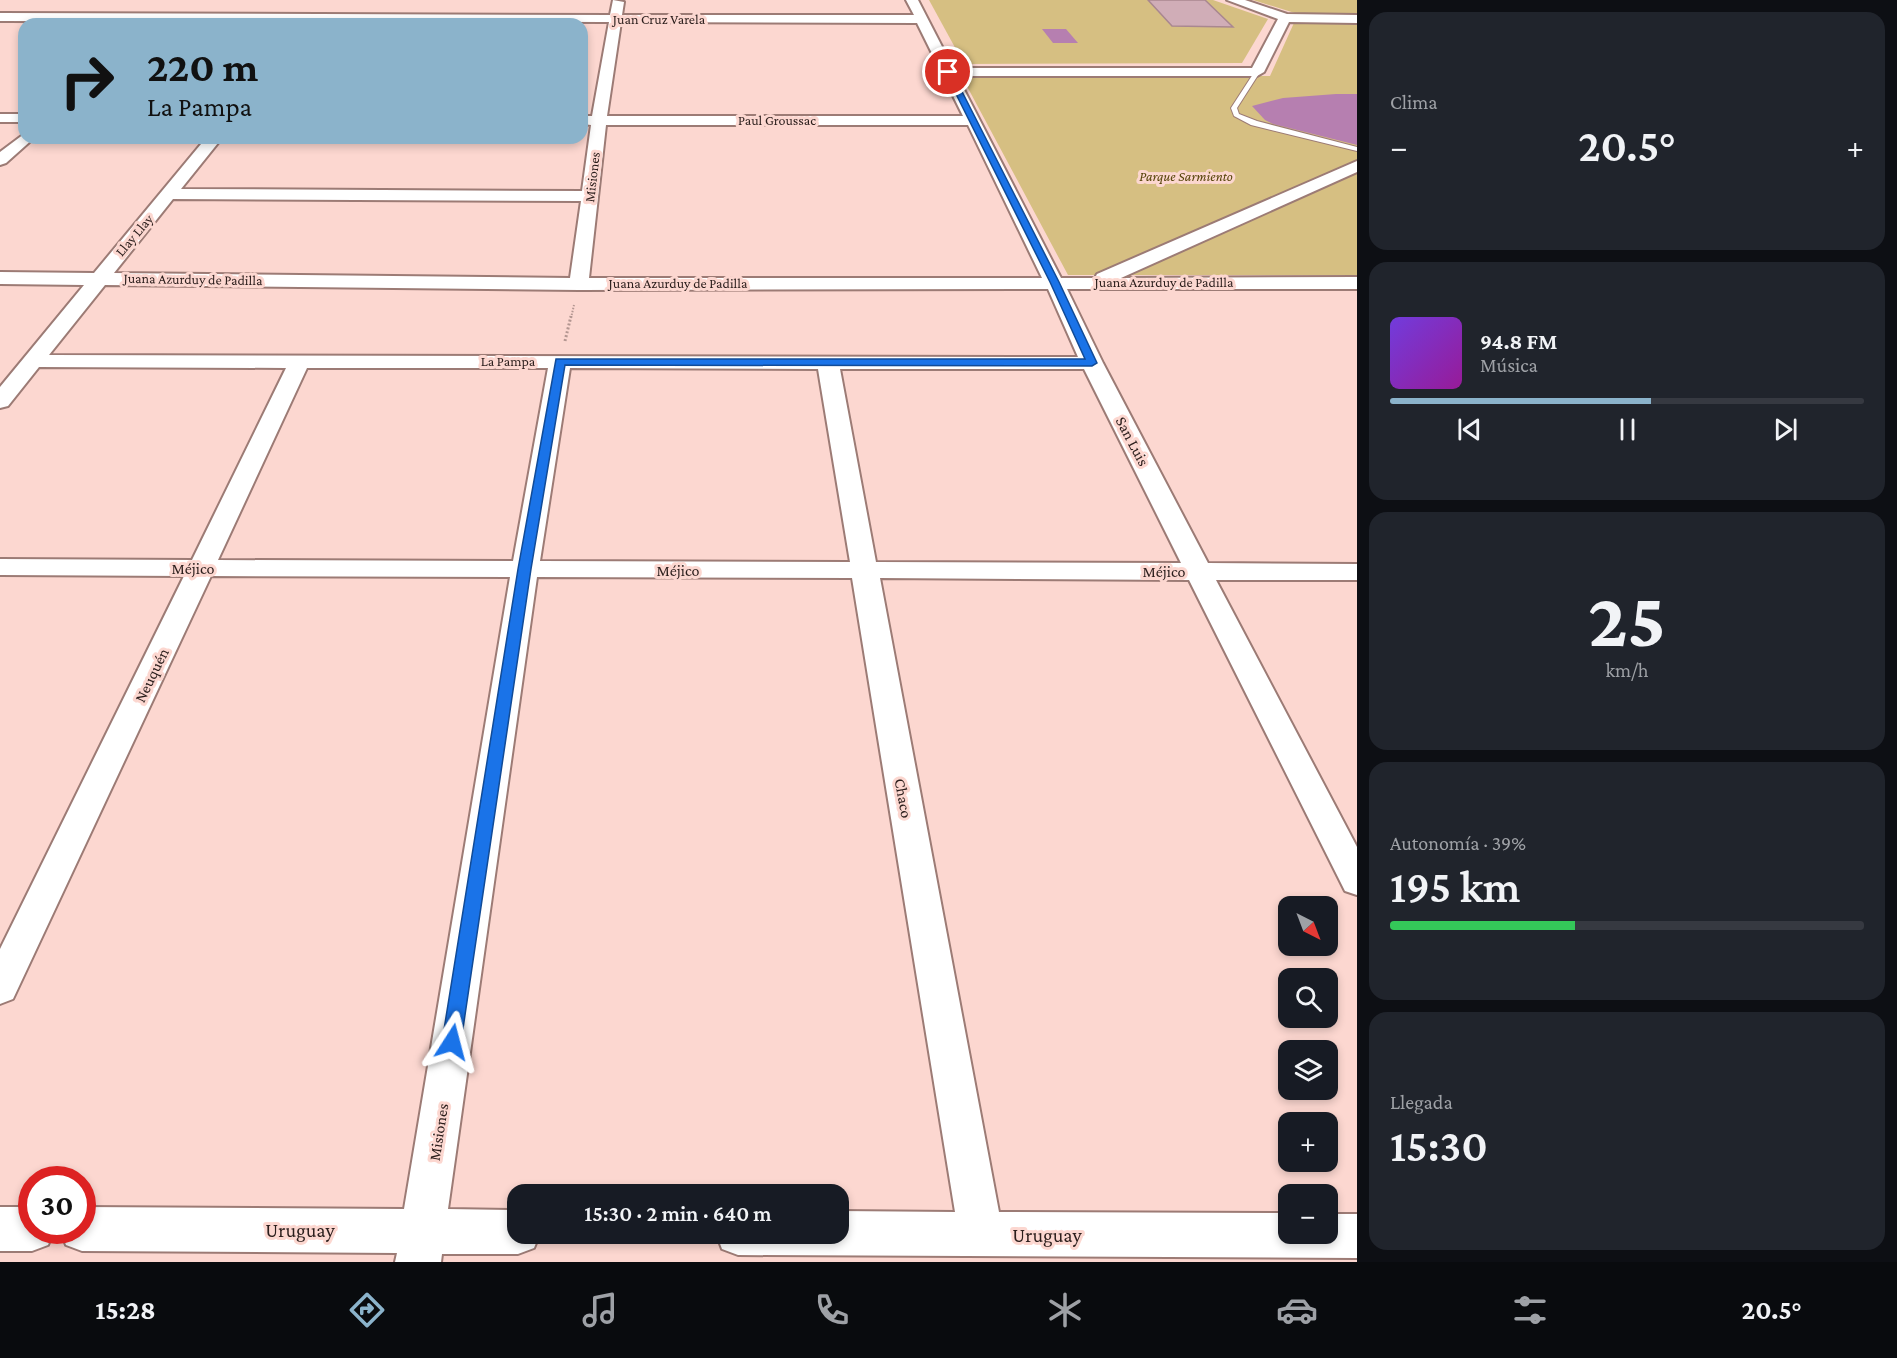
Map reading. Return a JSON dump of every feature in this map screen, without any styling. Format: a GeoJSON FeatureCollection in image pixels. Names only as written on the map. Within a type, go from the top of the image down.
{"type":"FeatureCollection","features":[{"type":"Feature","properties":{"kind":"street","name":"Misiones"},"geometry":{"type":"LineString","coordinates":[[579,284],[599,120],[618,0]]}},
{"type":"Feature","properties":{"kind":"street"},"geometry":{"type":"LineString","coordinates":[[1233,0],[1285,18],[1357,19]]}},
{"type":"Feature","properties":{"kind":"street"},"geometry":{"type":"LineString","coordinates":[[0,30],[36,6]]}},
{"type":"Feature","properties":{"kind":"street"},"geometry":{"type":"LineString","coordinates":[[162,18],[176,6]]}},
{"type":"Feature","properties":{"kind":"street","name":"Juan Cruz Varela"},"geometry":{"type":"LineString","coordinates":[[588,19],[916,10]]}},
{"type":"Feature","properties":{"kind":"street","name":"San Luis"},"geometry":{"type":"LineString","coordinates":[[916,10],[1054,282],[1092,363],[1201,571],[1357,881]]}},
{"type":"Feature","properties":{"kind":"street","name":"Juan Cruz Varela"},"geometry":{"type":"LineString","coordinates":[[0,17],[54,18]]}},
{"type":"Feature","properties":{"kind":"street","name":"Juan Cruz Varela"},"geometry":{"type":"LineString","coordinates":[[275,18],[464,18]]}},
{"type":"Feature","properties":{"kind":"street"},"geometry":{"type":"LineString","coordinates":[[948,72],[1257,72],[1285,18]]}},
{"type":"Feature","properties":{"kind":"street"},"geometry":{"type":"LineString","coordinates":[[0,118],[18,118]]}},
{"type":"Feature","properties":{"kind":"street","name":"Paul Groussac"},"geometry":{"type":"LineString","coordinates":[[588,120],[973,121]]}},
{"type":"Feature","properties":{"kind":"street"},"geometry":{"type":"LineString","coordinates":[[0,160],[19,144]]}},
{"type":"Feature","properties":{"kind":"street","name":"Llay Llay"},"geometry":{"type":"LineString","coordinates":[[0,401],[209,144]]}},
{"type":"Feature","properties":{"kind":"street"},"geometry":{"type":"LineString","coordinates":[[1094,282],[1357,166]]}},
{"type":"Feature","properties":{"kind":"street"},"geometry":{"type":"LineString","coordinates":[[168,194],[590,196]]}},
{"type":"Feature","properties":{"kind":"street","name":"Juana Azurduy de Padilla"},"geometry":{"type":"LineString","coordinates":[[0,278],[579,284],[1357,283]]}},
{"type":"Feature","properties":{"kind":"street","name":"La Pampa"},"geometry":{"type":"LineString","coordinates":[[33,361],[1092,363]]}},
{"type":"Feature","properties":{"kind":"street","name":"Neuquén"},"geometry":{"type":"LineString","coordinates":[[0,988],[300,361]]}},
{"type":"Feature","properties":{"kind":"street","name":"Misiones"},"geometry":{"type":"LineString","coordinates":[[420,1246],[525,569],[560,362]]}},
{"type":"Feature","properties":{"kind":"street","name":"Chaco"},"geometry":{"type":"LineString","coordinates":[[828,362],[981,1234]]}},
{"type":"Feature","properties":{"kind":"street","name":"Méjico"},"geometry":{"type":"LineString","coordinates":[[0,567],[1357,572]]}},
{"type":"Feature","properties":{"kind":"street"},"geometry":{"type":"LineString","coordinates":[[0,1229],[18,1229]]}},
{"type":"Feature","properties":{"kind":"street","name":"Uruguay"},"geometry":{"type":"LineString","coordinates":[[96,1230],[420,1246],[507,1234]]}},
{"type":"Feature","properties":{"kind":"street","name":"Uruguay"},"geometry":{"type":"LineString","coordinates":[[849,1233],[1357,1236]]}},
{"type":"Feature","properties":{"kind":"lane"},"geometry":{"type":"LineString","coordinates":[[1257,72],[1234,108],[1236,115],[1254,123],[1357,148]]}},
{"type":"Feature","properties":{"kind":"green space"},"geometry":{"type":"Polygon","coordinates":[[[929,0],[1213,0],[1268,19],[1242,63],[964,64],[929,0]]]}},
{"type":"Feature","properties":{"kind":"green space","name":"Parque Sarmiento"},"geometry":{"type":"Polygon","coordinates":[[[1253,0],[1357,0],[1357,275],[1068,275],[962,77],[1270,76],[1298,14],[1253,0]]]}},
{"type":"Feature","properties":{"kind":"shaded area"},"geometry":{"type":"Polygon","coordinates":[[[1042,29],[1066,29],[1078,43],[1053,43],[1042,29]]]}},
{"type":"Feature","properties":{"kind":"shaded area"},"geometry":{"type":"Polygon","coordinates":[[[1357,94],[1357,145],[1273,124],[1265,120],[1252,106],[1283,98],[1357,94]]]}},
{"type":"Feature","properties":{"kind":"building"},"geometry":{"type":"Polygon","coordinates":[[[1148,0],[1205,0],[1233,27],[1172,26],[1148,0]]]}},
{"type":"Feature","properties":{"kind":"route"},"geometry":{"type":"LineString","coordinates":[[452,1042],[525,569],[560,362],[1092,363],[1054,282],[948,72]]}}]}
